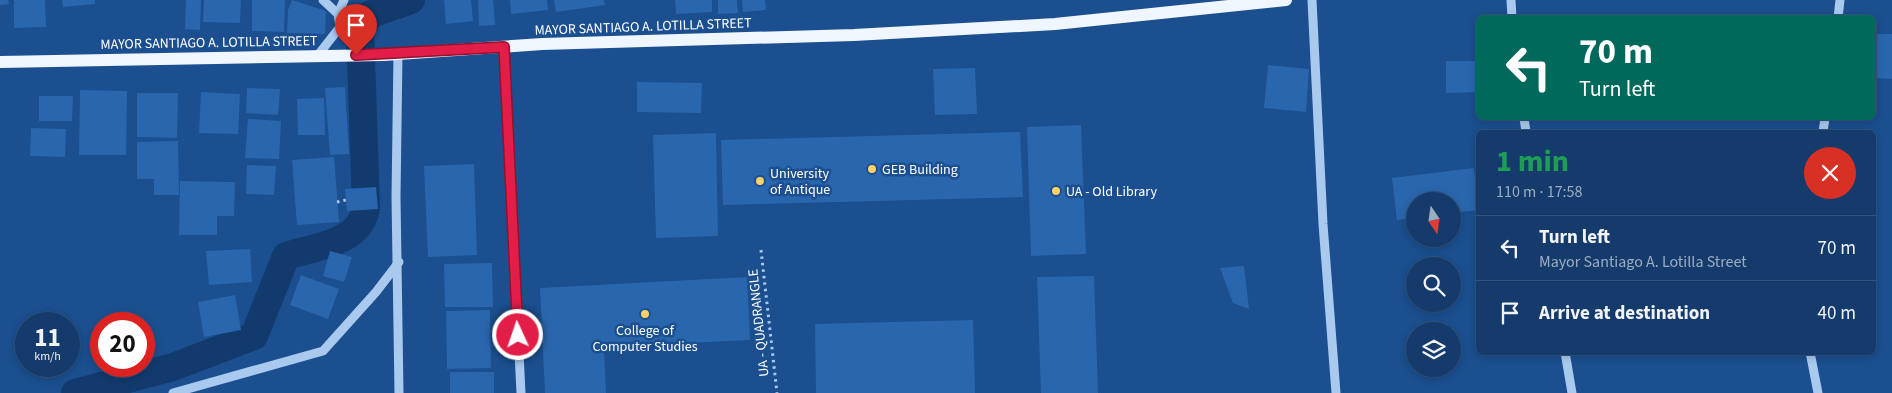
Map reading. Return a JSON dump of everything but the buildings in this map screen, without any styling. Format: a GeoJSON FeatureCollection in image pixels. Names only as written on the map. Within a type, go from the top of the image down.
{"type":"FeatureCollection","features":[{"type":"Feature","properties":{"kind":"main road","name":"MAYOR SANTIAGO A. LOTILLA STREET"},"geometry":{"type":"LineString","coordinates":[[0,62],[318,54],[343,56],[384,55],[504,47],[854,34],[1055,24],[1286,0]]}},
{"type":"Feature","properties":{"kind":"street"},"geometry":{"type":"LineString","coordinates":[[323,0],[338,14]]}},
{"type":"Feature","properties":{"kind":"street"},"geometry":{"type":"LineString","coordinates":[[318,54],[340,27],[338,14],[344,0]]}},
{"type":"Feature","properties":{"kind":"street"},"geometry":{"type":"LineString","coordinates":[[1312,0],[1322,224],[1336,393]]}},
{"type":"Feature","properties":{"kind":"street"},"geometry":{"type":"LineString","coordinates":[[1511,0],[1512,15]]}},
{"type":"Feature","properties":{"kind":"street"},"geometry":{"type":"LineString","coordinates":[[1838,15],[1840,0]]}},
{"type":"Feature","properties":{"kind":"street"},"geometry":{"type":"LineString","coordinates":[[504,47],[521,393]]}},
{"type":"Feature","properties":{"kind":"street"},"geometry":{"type":"LineString","coordinates":[[398,54],[396,197],[399,262],[399,393]]}},
{"type":"Feature","properties":{"kind":"street"},"geometry":{"type":"LineString","coordinates":[[173,393],[323,351],[376,292],[399,262]]}},
{"type":"Feature","properties":{"kind":"street"},"geometry":{"type":"LineString","coordinates":[[1566,355],[1572,393]]}},
{"type":"Feature","properties":{"kind":"street"},"geometry":{"type":"LineString","coordinates":[[1811,355],[1818,393]]}},
{"type":"Feature","properties":{"kind":"path"},"geometry":{"type":"LineString","coordinates":[[337,202],[346,200]]}},
{"type":"Feature","properties":{"kind":"path","name":"UA - QUADRANGLE"},"geometry":{"type":"LineString","coordinates":[[761,250],[777,393]]}},
{"type":"Feature","properties":{"kind":"waterway"},"geometry":{"type":"LineString","coordinates":[[75,393],[173,367],[254,336],[286,256],[335,242],[356,229],[363,219],[366,207],[360,28],[371,14],[411,0]]}},
{"type":"Feature","properties":{"kind":"place","name":"GEB Building"},"geometry":{"type":"Point","coordinates":[872,169]}},
{"type":"Feature","properties":{"kind":"place","name":"University of Antique"},"geometry":{"type":"Point","coordinates":[760,181]}},
{"type":"Feature","properties":{"kind":"place","name":"UA - Old Library"},"geometry":{"type":"Point","coordinates":[1056,191]}},
{"type":"Feature","properties":{"kind":"place","name":"College of Computer Studies"},"geometry":{"type":"Point","coordinates":[645,314]}},
{"type":"Feature","properties":{"kind":"route"},"geometry":{"type":"LineString","coordinates":[[356,55],[504,47],[518,335]]}}]}
